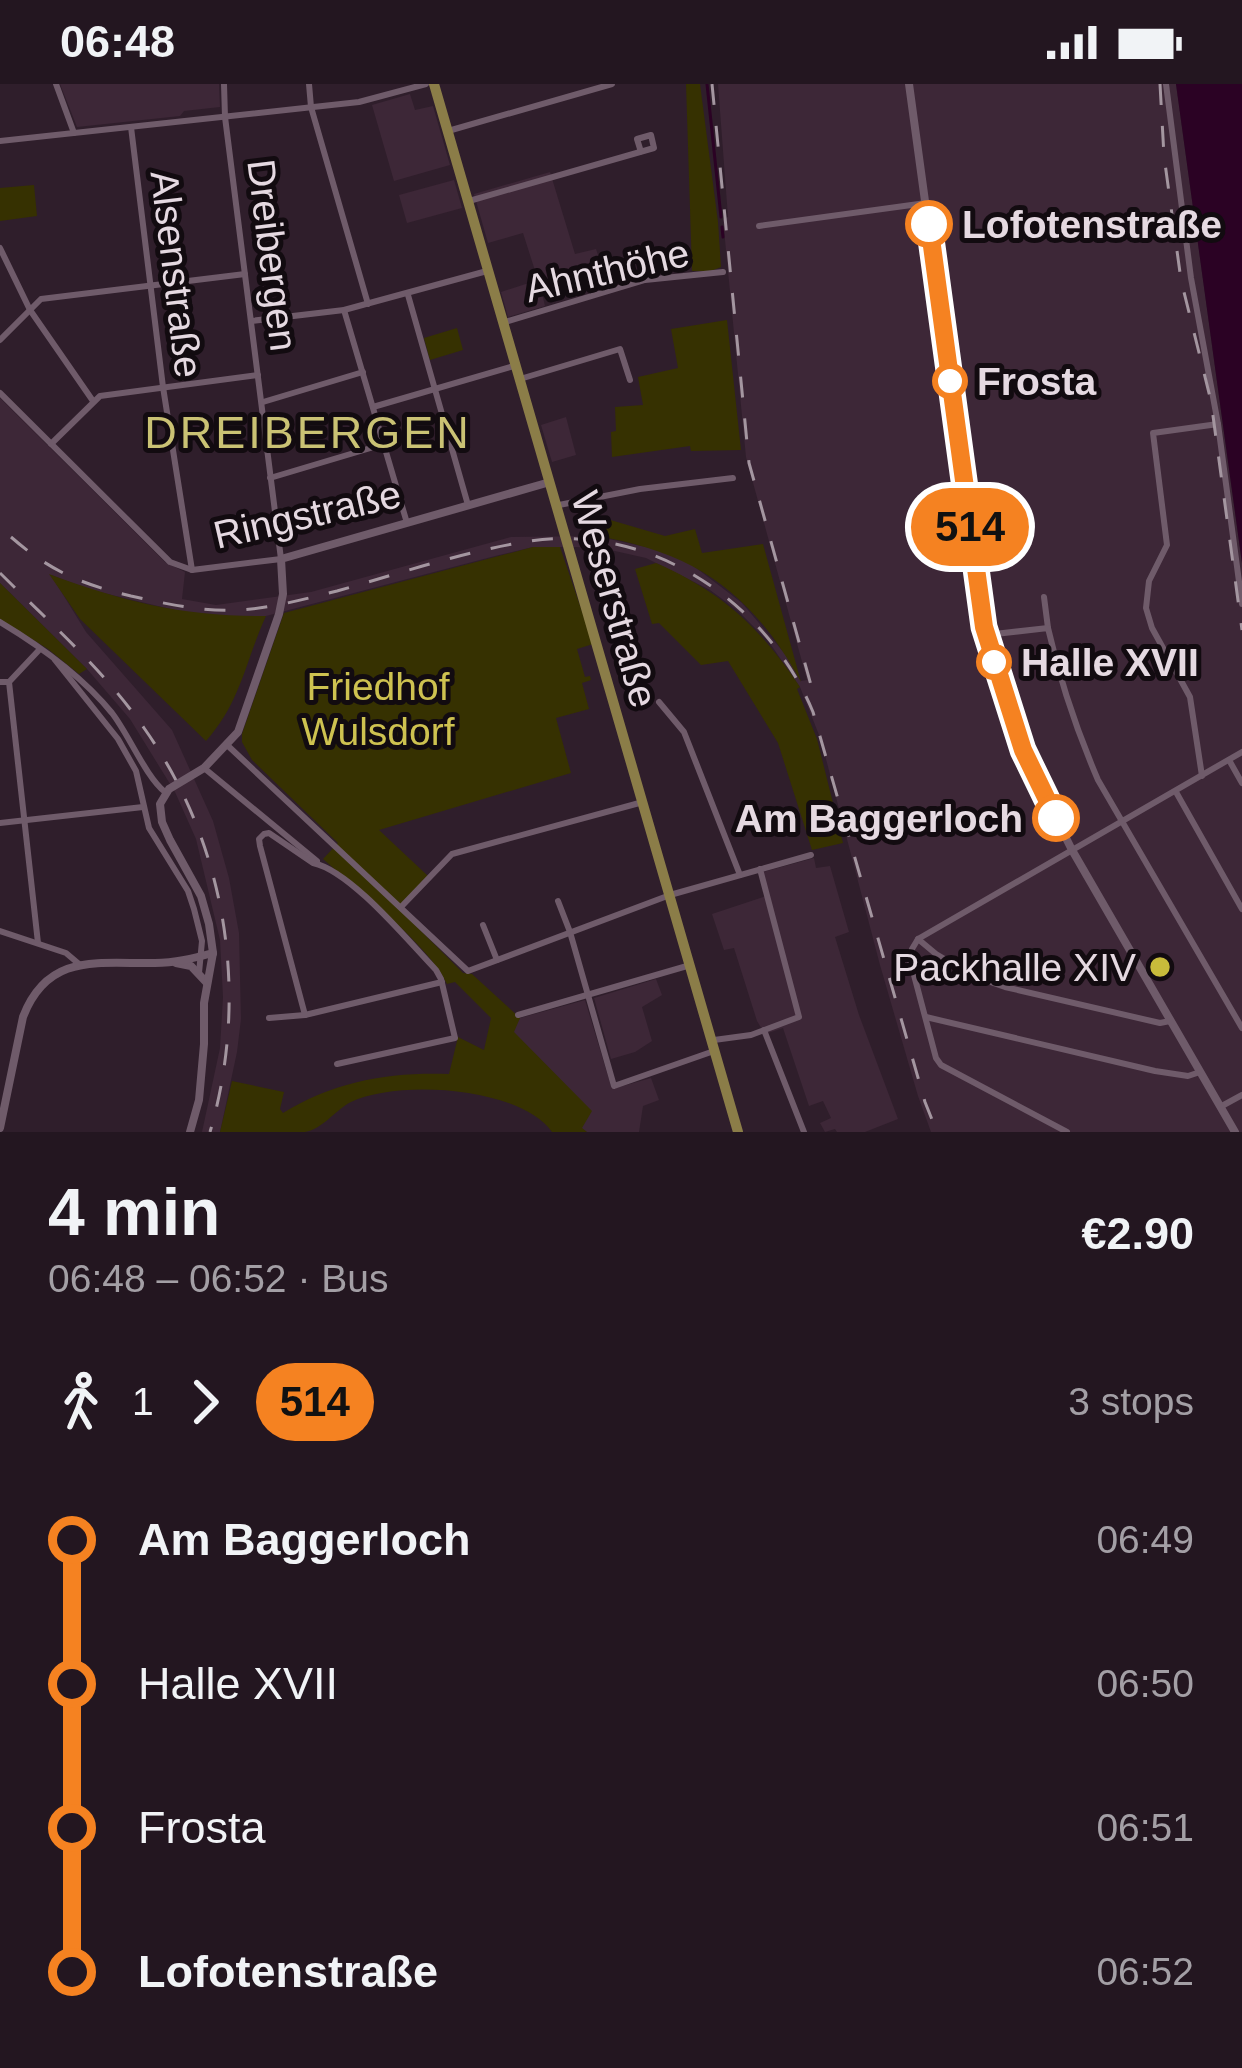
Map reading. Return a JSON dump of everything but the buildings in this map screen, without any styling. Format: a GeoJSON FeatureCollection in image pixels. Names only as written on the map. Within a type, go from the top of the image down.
{"type":"FeatureCollection","features":[{"type":"Feature","properties":{"kind":"main road","name":"Weserstraße"},"geometry":{"type":"LineString","coordinates":[[430,84],[469,201],[737,1132]]}},
{"type":"Feature","properties":{"kind":"street"},"geometry":{"type":"LineString","coordinates":[[56,84],[74,133]]}},
{"type":"Feature","properties":{"kind":"street","name":"Dreibergen"},"geometry":{"type":"LineString","coordinates":[[169,789],[201,770],[238,732],[283,594],[224,84]]}},
{"type":"Feature","properties":{"kind":"street"},"geometry":{"type":"LineString","coordinates":[[309,84],[311,107],[368,304]]}},
{"type":"Feature","properties":{"kind":"street"},"geometry":{"type":"LineString","coordinates":[[0,141],[373,100],[430,84]]}},
{"type":"Feature","properties":{"kind":"street"},"geometry":{"type":"LineString","coordinates":[[448,131],[612,84]]}},
{"type":"Feature","properties":{"kind":"street"},"geometry":{"type":"LineString","coordinates":[[910,84],[986,635],[1023,750],[1072,850],[1235,1132]]}},
{"type":"Feature","properties":{"kind":"street"},"geometry":{"type":"LineString","coordinates":[[1166,84],[1242,604]]}},
{"type":"Feature","properties":{"kind":"street","name":"Alsenstraße"},"geometry":{"type":"LineString","coordinates":[[131,127],[163,386],[193,570]]}},
{"type":"Feature","properties":{"kind":"street"},"geometry":{"type":"LineString","coordinates":[[469,201],[641,152]]}},
{"type":"Feature","properties":{"kind":"street"},"geometry":{"type":"LineString","coordinates":[[759,226],[926,203]]}},
{"type":"Feature","properties":{"kind":"street"},"geometry":{"type":"LineString","coordinates":[[0,248],[30,310],[93,401]]}},
{"type":"Feature","properties":{"kind":"street"},"geometry":{"type":"LineString","coordinates":[[251,321],[344,310],[488,270]]}},
{"type":"Feature","properties":{"kind":"street","name":"Ahnthöhe"},"geometry":{"type":"LineString","coordinates":[[503,322],[645,280],[723,272]]}},
{"type":"Feature","properties":{"kind":"street"},"geometry":{"type":"LineString","coordinates":[[0,340],[41,299],[245,274]]}},
{"type":"Feature","properties":{"kind":"street"},"geometry":{"type":"LineString","coordinates":[[407,294],[468,505]]}},
{"type":"Feature","properties":{"kind":"street"},"geometry":{"type":"LineString","coordinates":[[344,310],[407,523]]}},
{"type":"Feature","properties":{"kind":"street"},"geometry":{"type":"LineString","coordinates":[[373,407],[620,349],[630,380]]}},
{"type":"Feature","properties":{"kind":"street"},"geometry":{"type":"LineString","coordinates":[[261,402],[363,372]]}},
{"type":"Feature","properties":{"kind":"street"},"geometry":{"type":"LineString","coordinates":[[51,444],[93,401],[110,393],[258,375]]}},
{"type":"Feature","properties":{"kind":"street","name":"Ringstraße"},"geometry":{"type":"LineString","coordinates":[[0,393],[160,553],[193,570],[280,559],[550,482]]}},
{"type":"Feature","properties":{"kind":"street"},"geometry":{"type":"LineString","coordinates":[[1202,776],[1192,701],[1151,628],[1146,608],[1150,576],[1167,550],[1153,433],[1218,424]]}},
{"type":"Feature","properties":{"kind":"street"},"geometry":{"type":"LineString","coordinates":[[270,478],[384,444]]}},
{"type":"Feature","properties":{"kind":"street"},"geometry":{"type":"LineString","coordinates":[[556,505],[733,478]]}},
{"type":"Feature","properties":{"kind":"street"},"geometry":{"type":"LineString","coordinates":[[1044,598],[1060,678],[1081,740],[1121,821],[1242,1028]]}},
{"type":"Feature","properties":{"kind":"street"},"geometry":{"type":"LineString","coordinates":[[0,622],[78,677],[112,713],[154,782],[169,789],[160,804],[163,822],[201,896],[213,953],[204,1003],[200,1093],[190,1132]]}},
{"type":"Feature","properties":{"kind":"street"},"geometry":{"type":"LineString","coordinates":[[986,635],[1048,628]]}},
{"type":"Feature","properties":{"kind":"street"},"geometry":{"type":"LineString","coordinates":[[38,943],[5,682],[40,649]]}},
{"type":"Feature","properties":{"kind":"street"},"geometry":{"type":"LineString","coordinates":[[56,661],[118,739],[136,771],[154,838],[188,891],[202,941],[199,973]]}},
{"type":"Feature","properties":{"kind":"street"},"geometry":{"type":"LineString","coordinates":[[659,702],[684,733],[740,875]]}},
{"type":"Feature","properties":{"kind":"street"},"geometry":{"type":"LineString","coordinates":[[226,745],[468,971],[670,895],[811,855]]}},
{"type":"Feature","properties":{"kind":"street"},"geometry":{"type":"LineString","coordinates":[[1067,1132],[941,1065],[910,960],[912,949],[918,939],[1242,752]]}},
{"type":"Feature","properties":{"kind":"street"},"geometry":{"type":"LineString","coordinates":[[1228,760],[1242,783]]}},
{"type":"Feature","properties":{"kind":"street"},"geometry":{"type":"LineString","coordinates":[[201,770],[340,876],[382,913],[442,982],[455,1038],[337,1064]]}},
{"type":"Feature","properties":{"kind":"street"},"geometry":{"type":"LineString","coordinates":[[1175,791],[1242,909]]}},
{"type":"Feature","properties":{"kind":"street"},"geometry":{"type":"LineString","coordinates":[[401,907],[452,854],[643,802]]}},
{"type":"Feature","properties":{"kind":"street"},"geometry":{"type":"LineString","coordinates":[[0,823],[143,807]]}},
{"type":"Feature","properties":{"kind":"street"},"geometry":{"type":"LineString","coordinates":[[305,1015],[260,839],[269,833],[320,864]]}},
{"type":"Feature","properties":{"kind":"street"},"geometry":{"type":"LineString","coordinates":[[558,901],[614,1086],[799,1017],[760,869]]}},
{"type":"Feature","properties":{"kind":"street"},"geometry":{"type":"LineString","coordinates":[[483,926],[497,960]]}},
{"type":"Feature","properties":{"kind":"street"},"geometry":{"type":"LineString","coordinates":[[0,931],[67,953],[79,964]]}},
{"type":"Feature","properties":{"kind":"street"},"geometry":{"type":"LineString","coordinates":[[918,939],[974,976],[1005,987],[1160,1023],[1170,1021]]}},
{"type":"Feature","properties":{"kind":"street"},"geometry":{"type":"LineString","coordinates":[[162,963],[213,953]]}},
{"type":"Feature","properties":{"kind":"street"},"geometry":{"type":"LineString","coordinates":[[0,1128],[23,1017],[30,1000],[50,979],[79,964],[162,963],[183,964],[208,985]]}},
{"type":"Feature","properties":{"kind":"street"},"geometry":{"type":"LineString","coordinates":[[518,1015],[690,965]]}},
{"type":"Feature","properties":{"kind":"street"},"geometry":{"type":"LineString","coordinates":[[269,1018],[305,1015],[442,982]]}},
{"type":"Feature","properties":{"kind":"street"},"geometry":{"type":"LineString","coordinates":[[926,1017],[1155,1071],[1188,1076],[1200,1072]]}},
{"type":"Feature","properties":{"kind":"street"},"geometry":{"type":"LineString","coordinates":[[764,1030],[804,1132]]}},
{"type":"Feature","properties":{"kind":"street"},"geometry":{"type":"LineString","coordinates":[[1220,1107],[1242,1095]]}},
{"type":"Feature","properties":{"kind":"shaded area"},"geometry":{"type":"Polygon","coordinates":[[[60,84],[219,84],[220,107],[77,127],[60,84]]]}},
{"type":"Feature","properties":{"kind":"shaded area"},"geometry":{"type":"Polygon","coordinates":[[[718,84],[1176,84],[1242,563],[1242,1132],[931,1132],[880,965],[821,740],[800,687],[769,642],[710,590],[646,558],[606,549],[533,547],[266,616],[183,612],[91,590],[51,575],[86,632],[172,730],[213,821],[229,878],[239,933],[241,1019],[220,1132],[202,1132],[220,1048],[223,997],[220,940],[196,839],[175,792],[130,719],[0,583],[0,398],[165,562],[185,572],[182,599],[216,605],[311,592],[511,537],[595,536],[660,550],[691,564],[742,603],[786,655],[801,681],[807,680],[746,457],[723,219],[728,217],[718,84]]]}},
{"type":"Feature","properties":{"kind":"shaded area"},"geometry":{"type":"Polygon","coordinates":[[[1176,84],[1242,84],[1242,563],[1176,84]]]}},
{"type":"Feature","properties":{"kind":"shaded area"},"geometry":{"type":"Polygon","coordinates":[[[410,94],[415,110],[433,106],[450,165],[394,181],[372,105],[410,94]]]}},
{"type":"Feature","properties":{"kind":"shaded area"},"geometry":{"type":"Polygon","coordinates":[[[550,172],[575,254],[596,249],[602,267],[540,285],[545,306],[508,317],[501,292],[538,280],[523,233],[488,243],[474,194],[550,172]]]}},
{"type":"Feature","properties":{"kind":"shaded area"},"geometry":{"type":"Polygon","coordinates":[[[454,180],[462,208],[407,223],[399,195],[454,180]]]}},
{"type":"Feature","properties":{"kind":"shaded area"},"geometry":{"type":"Polygon","coordinates":[[[566,417],[576,455],[552,462],[541,425],[566,417]]]}},
{"type":"Feature","properties":{"kind":"shaded area"},"geometry":{"type":"Polygon","coordinates":[[[814,858],[816,868],[830,866],[849,932],[835,937],[898,1119],[865,1132],[825,1132],[820,1123],[831,1118],[823,1101],[809,1106],[783,1028],[765,1034],[757,1021],[734,948],[724,950],[712,914],[769,895],[763,872],[814,858]]]}},
{"type":"Feature","properties":{"kind":"shaded area"},"geometry":{"type":"Polygon","coordinates":[[[656,979],[662,995],[642,1007],[652,1041],[611,1059],[594,998],[656,979]]]}},
{"type":"Feature","properties":{"kind":"shaded area"},"geometry":{"type":"Polygon","coordinates":[[[585,1000],[612,1089],[651,1078],[659,1100],[643,1106],[639,1132],[581,1128],[513,1031],[520,1018],[585,1000]]]}},
{"type":"Feature","properties":{"kind":"green space"},"geometry":{"type":"Polygon","coordinates":[[[686,84],[700,84],[721,267],[711,271],[692,271],[686,84]]]}},
{"type":"Feature","properties":{"kind":"green space"},"geometry":{"type":"Polygon","coordinates":[[[34,185],[37,216],[0,221],[0,188],[34,185]]]}},
{"type":"Feature","properties":{"kind":"green space"},"geometry":{"type":"Polygon","coordinates":[[[727,320],[741,450],[691,451],[690,446],[612,457],[615,407],[643,405],[638,377],[678,368],[671,329],[727,320]]]}},
{"type":"Feature","properties":{"kind":"green space"},"geometry":{"type":"Polygon","coordinates":[[[457,328],[463,350],[430,360],[424,338],[457,328]]]}},
{"type":"Feature","properties":{"kind":"green space"},"geometry":{"type":"Polygon","coordinates":[[[592,519],[665,536],[695,529],[702,553],[763,544],[801,682],[762,624],[717,582],[662,553],[595,536],[592,519]]]}},
{"type":"Feature","properties":{"kind":"green space","name":"Friedhof Wulsdorf"},"geometry":{"type":"Polygon","coordinates":[[[533,547],[560,547],[593,644],[577,649],[585,677],[591,680],[582,683],[589,709],[556,718],[571,773],[379,830],[428,876],[398,908],[463,973],[472,974],[520,1018],[514,1032],[592,1111],[582,1128],[587,1132],[552,1132],[514,1105],[427,1090],[372,1095],[351,1102],[305,1132],[220,1132],[232,1081],[284,1092],[283,1113],[322,1093],[363,1081],[449,1074],[458,1037],[484,1050],[491,1018],[455,982],[447,984],[426,953],[323,859],[338,843],[252,760],[242,734],[284,613],[533,547]]]}},
{"type":"Feature","properties":{"kind":"green space"},"geometry":{"type":"Polygon","coordinates":[[[656,563],[701,586],[738,613],[800,687],[843,843],[812,850],[778,743],[728,661],[701,665],[659,623],[652,624],[635,569],[656,563]]]}},
{"type":"Feature","properties":{"kind":"green space"},"geometry":{"type":"Polygon","coordinates":[[[49,574],[156,606],[266,616],[235,696],[206,741],[80,619],[49,574]]]}},
{"type":"Feature","properties":{"kind":"green space"},"geometry":{"type":"Polygon","coordinates":[[[0,583],[87,669],[79,674],[0,619],[0,583]]]}},
{"type":"Feature","properties":{"kind":"waterway"},"geometry":{"type":"LineString","coordinates":[[707,84],[721,217]]}},
{"type":"Feature","properties":{"kind":"waterway"},"geometry":{"type":"LineString","coordinates":[[722,227],[723,237]]}},
{"type":"Feature","properties":{"kind":"railway"},"geometry":{"type":"LineString","coordinates":[[712,84],[749,463],[811,685]]}},
{"type":"Feature","properties":{"kind":"railway"},"geometry":{"type":"LineString","coordinates":[[1160,84],[1164,156],[1181,280],[1211,401],[1242,630]]}},
{"type":"Feature","properties":{"kind":"railway"},"geometry":{"type":"LineString","coordinates":[[11,537],[39,559],[81,581],[144,599],[212,610],[288,603],[457,556],[531,541],[576,539],[619,545],[661,558],[700,579],[736,605],[767,637],[813,712],[937,1132]]}},
{"type":"Feature","properties":{"kind":"railway"},"geometry":{"type":"LineString","coordinates":[[0,573],[112,686],[172,773],[195,821],[212,871],[229,975],[222,1080],[210,1132]]}},
{"type":"Feature","properties":{"kind":"bus line","name":"514"},"geometry":{"type":"LineString","coordinates":[[929,224],[984,627],[1023,750],[1056,818]]}},
{"type":"Feature","properties":{"kind":"place","name":"Lofotenstraße"},"geometry":{"type":"Point","coordinates":[929,224]}},
{"type":"Feature","properties":{"kind":"place","name":"Frosta"},"geometry":{"type":"Point","coordinates":[950,381]}},
{"type":"Feature","properties":{"kind":"place","name":"Halle XVII"},"geometry":{"type":"Point","coordinates":[994,662]}},
{"type":"Feature","properties":{"kind":"place","name":"Am Baggerloch"},"geometry":{"type":"Point","coordinates":[1056,818]}},
{"type":"Feature","properties":{"kind":"place","name":"Packhalle XIV"},"geometry":{"type":"Point","coordinates":[1160,967]}},
{"type":"Feature","properties":{"kind":"district","name":"DREIBERGEN"},"geometry":{"type":"Point","coordinates":[308,432]}}]}
